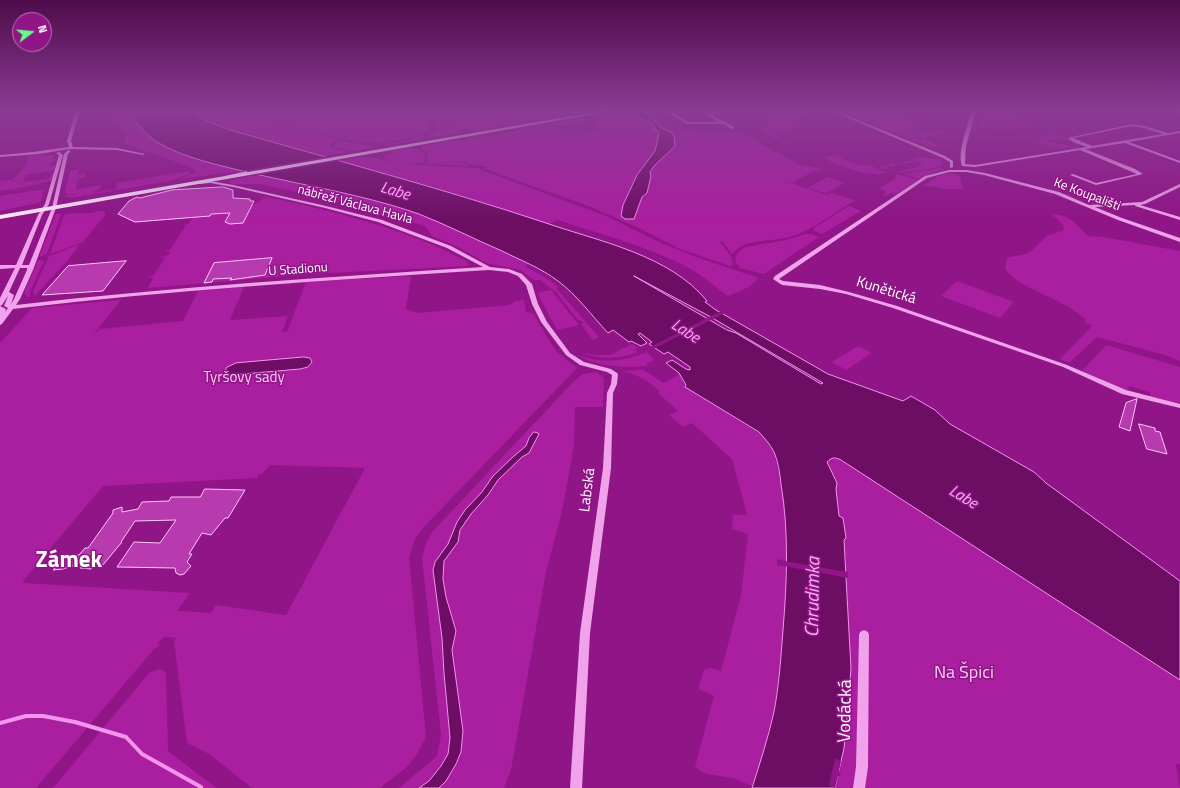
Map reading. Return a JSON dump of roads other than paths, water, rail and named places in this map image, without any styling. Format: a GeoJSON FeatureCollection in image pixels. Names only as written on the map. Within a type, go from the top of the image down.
{"type":"FeatureCollection","features":[{"type":"Feature","properties":{"kind":"main road"},"geometry":{"type":"LineString","coordinates":[[55,204],[198,183],[216,182],[233,175],[246,172],[397,147]]}},
{"type":"Feature","properties":{"kind":"main road"},"geometry":{"type":"LineString","coordinates":[[0,216],[45,208],[55,204],[398,147]]}},
{"type":"Feature","properties":{"kind":"street"},"geometry":{"type":"LineString","coordinates":[[59,151],[63,147]]}},
{"type":"Feature","properties":{"kind":"street"},"geometry":{"type":"LineString","coordinates":[[0,324],[11,305],[20,294],[30,270],[55,204],[66,154],[70,150],[70,147]]}},
{"type":"Feature","properties":{"kind":"street"},"geometry":{"type":"LineString","coordinates":[[922,147],[953,159],[963,154]]}},
{"type":"Feature","properties":{"kind":"street"},"geometry":{"type":"LineString","coordinates":[[923,147],[953,159],[969,171]]}},
{"type":"Feature","properties":{"kind":"street"},"geometry":{"type":"LineString","coordinates":[[962,165],[965,147]]}},
{"type":"Feature","properties":{"kind":"street","name":"Kunětická"},"geometry":{"type":"LineString","coordinates":[[1092,147],[1010,161],[975,166],[962,165],[950,168],[922,180],[776,277],[776,279],[782,283],[820,287],[848,293],[895,307],[1065,366],[1124,392],[1180,406]]}},
{"type":"Feature","properties":{"kind":"street"},"geometry":{"type":"LineString","coordinates":[[1137,147],[1180,162]]}},
{"type":"Feature","properties":{"kind":"street"},"geometry":{"type":"LineString","coordinates":[[0,156],[84,149],[116,149],[143,154]]}},
{"type":"Feature","properties":{"kind":"street"},"geometry":{"type":"LineString","coordinates":[[1072,175],[1096,184],[1141,174],[1080,149]]}},
{"type":"Feature","properties":{"kind":"street"},"geometry":{"type":"LineString","coordinates":[[0,304],[20,265],[40,215],[45,208],[61,155],[59,151]]}},
{"type":"Feature","properties":{"kind":"street"},"geometry":{"type":"LineString","coordinates":[[950,168],[953,163],[953,159]]}},
{"type":"Feature","properties":{"kind":"street","name":"Kunětická"},"geometry":{"type":"LineString","coordinates":[[950,168],[969,171],[1010,161]]}},
{"type":"Feature","properties":{"kind":"street","name":"Ke Koupališti"},"geometry":{"type":"LineString","coordinates":[[969,171],[1057,193],[1120,219],[1180,240]]}},
{"type":"Feature","properties":{"kind":"street"},"geometry":{"type":"LineString","coordinates":[[233,175],[224,182],[233,186]]}},
{"type":"Feature","properties":{"kind":"street","name":"nábřeží Václava Havla"},"geometry":{"type":"LineString","coordinates":[[216,182],[348,212],[386,223],[449,247],[489,268]]}},
{"type":"Feature","properties":{"kind":"street"},"geometry":{"type":"LineString","coordinates":[[1089,206],[1135,204],[1146,202],[1180,185]]}},
{"type":"Feature","properties":{"kind":"street"},"geometry":{"type":"LineString","coordinates":[[1135,204],[1180,220]]}},
{"type":"Feature","properties":{"kind":"street"},"geometry":{"type":"LineString","coordinates":[[0,267],[20,265],[29,266],[30,270]]}},
{"type":"Feature","properties":{"kind":"street","name":"U Stadionu"},"geometry":{"type":"LineString","coordinates":[[11,305],[290,281],[489,268]]}},
{"type":"Feature","properties":{"kind":"street","name":"Labská"},"geometry":{"type":"LineString","coordinates":[[489,268],[509,271],[524,278],[529,284],[540,315],[565,351],[582,364],[611,370],[615,377],[610,393],[607,468],[585,633],[576,788]]}},
{"type":"Feature","properties":{"kind":"street"},"geometry":{"type":"LineString","coordinates":[[6,293],[11,295],[11,305]]}},
{"type":"Feature","properties":{"kind":"street","name":"U Stadionu"},"geometry":{"type":"LineString","coordinates":[[20,294],[23,300],[110,296]]}},
{"type":"Feature","properties":{"kind":"street","name":"U Stadionu"},"geometry":{"type":"LineString","coordinates":[[0,308],[34,300]]}},
{"type":"Feature","properties":{"kind":"street"},"geometry":{"type":"LineString","coordinates":[[0,308],[3,310],[0,316]]}},
{"type":"Feature","properties":{"kind":"street","name":"Vodácká"},"geometry":{"type":"LineString","coordinates":[[859,788],[862,767],[864,635]]}},
{"type":"Feature","properties":{"kind":"water"},"geometry":{"type":"Polygon","coordinates":[[[165,147],[290,147],[507,210],[610,243],[654,261],[674,272],[692,285],[707,301],[705,302],[716,310],[828,374],[903,401],[911,396],[935,410],[950,424],[1034,472],[1046,483],[1180,581],[1180,680],[841,460],[832,458],[827,462],[837,483],[836,489],[839,516],[843,518],[846,538],[844,540],[851,669],[844,748],[835,788],[752,788],[776,702],[779,681],[786,575],[784,502],[779,468],[772,449],[759,432],[685,387],[686,385],[679,373],[666,363],[672,360],[686,369],[690,370],[690,367],[668,352],[664,354],[649,344],[652,342],[640,333],[638,334],[647,343],[641,346],[631,341],[629,342],[613,330],[608,333],[578,299],[565,287],[545,272],[530,264],[440,223],[399,207],[203,161],[165,147]],[[634,276],[727,330],[736,333],[821,384],[823,383],[709,316],[634,276]]]}},
{"type":"Feature","properties":{"kind":"water"},"geometry":{"type":"Polygon","coordinates":[[[656,147],[674,147],[654,166],[650,172],[651,176],[647,193],[642,197],[634,219],[625,219],[621,216],[623,205],[637,175],[655,151],[656,147]]]}},
{"type":"Feature","properties":{"kind":"water"},"geometry":{"type":"Polygon","coordinates":[[[304,357],[310,358],[312,362],[308,367],[300,369],[231,375],[224,372],[227,367],[236,363],[304,357]]]}},
{"type":"Feature","properties":{"kind":"water"},"geometry":{"type":"Polygon","coordinates":[[[534,432],[539,434],[529,453],[522,457],[498,480],[488,495],[471,514],[460,530],[458,542],[444,561],[443,579],[446,597],[456,631],[452,650],[463,731],[461,752],[446,781],[439,788],[419,788],[429,781],[441,766],[448,754],[450,738],[442,638],[433,570],[435,562],[448,544],[457,522],[465,510],[482,492],[493,476],[526,446],[529,438],[534,432]]]}},
{"type":"Feature","properties":{"kind":"waterway"},"geometry":{"type":"LineString","coordinates":[[0,723],[26,716],[43,716],[75,722],[126,737],[142,754],[201,787]]}},
{"type":"Feature","properties":{"kind":"district","name":"Zámek"},"geometry":{"type":"Point","coordinates":[69,561]}},
{"type":"Feature","properties":{"kind":"water label","name":"Labe"},"geometry":{"type":"Point","coordinates":[395,192]}},
{"type":"Feature","properties":{"kind":"water label","name":"Labe"},"geometry":{"type":"Point","coordinates":[685,332]}},
{"type":"Feature","properties":{"kind":"water label","name":"Labe"},"geometry":{"type":"Point","coordinates":[963,498]}},
{"type":"Feature","properties":{"kind":"water label","name":"Chrudimka"},"geometry":{"type":"Point","coordinates":[814,597]}},
{"type":"Feature","properties":{"kind":"park label","name":"Tyršovy sady"},"geometry":{"type":"Point","coordinates":[244,378]}},
{"type":"Feature","properties":{"kind":"park label","name":"Na Špici"},"geometry":{"type":"Point","coordinates":[964,674]}}]}
